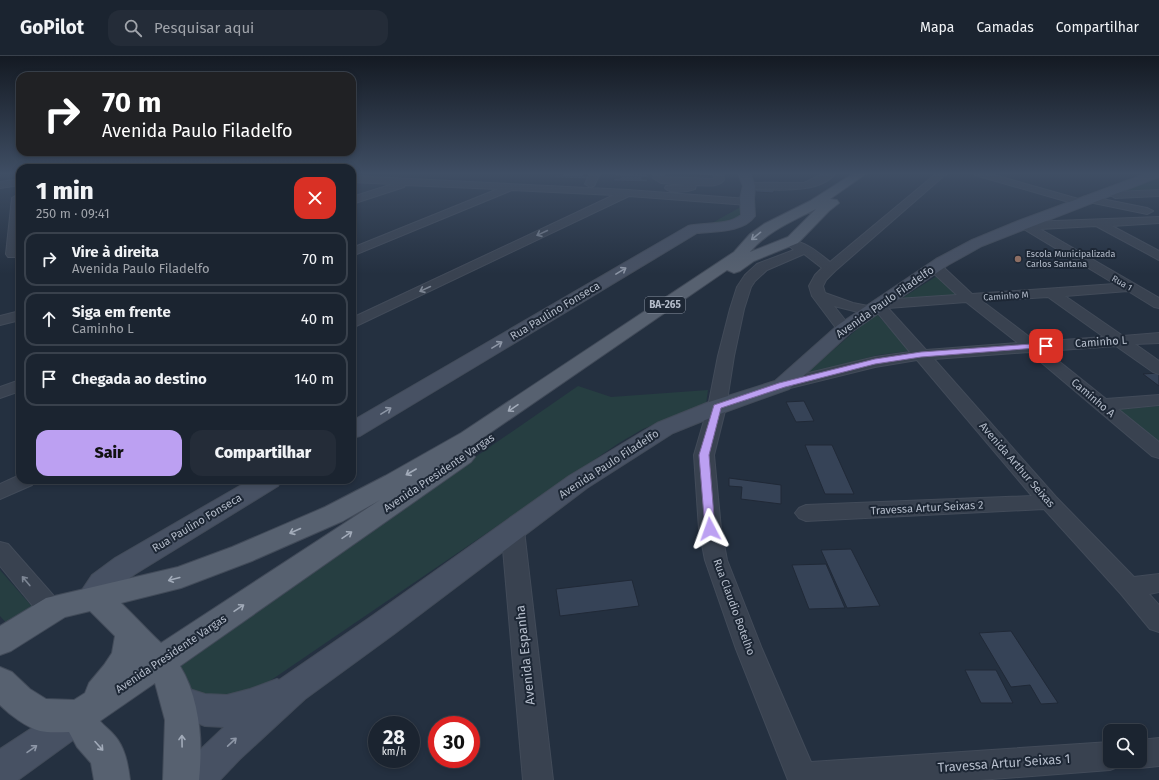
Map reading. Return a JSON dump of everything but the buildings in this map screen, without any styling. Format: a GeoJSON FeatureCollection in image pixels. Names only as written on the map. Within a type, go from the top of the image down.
{"type":"FeatureCollection","features":[{"type":"Feature","properties":{"kind":"main road","name":"Avenida Presidente Vargas"},"geometry":{"type":"LineString","coordinates":[[0,641],[57,607],[150,586],[181,577],[242,554],[334,514],[394,482],[469,438],[739,255],[755,237],[769,227],[809,207]]}},
{"type":"Feature","properties":{"kind":"main road","name":"Avenida Presidente Vargas"},"geometry":{"type":"LineString","coordinates":[[79,716],[480,446],[749,258],[795,246],[801,233],[826,207]]}},
{"type":"Feature","properties":{"kind":"main road"},"geometry":{"type":"LineString","coordinates":[[789,217],[780,224],[782,228],[797,231],[811,224]]}},
{"type":"Feature","properties":{"kind":"main road"},"geometry":{"type":"LineString","coordinates":[[96,598],[126,627],[130,635],[159,662],[171,681],[182,720],[181,780]]}},
{"type":"Feature","properties":{"kind":"main road"},"geometry":{"type":"LineString","coordinates":[[0,682],[18,700],[41,715],[79,716],[100,696],[116,675],[127,657],[130,635]]}},
{"type":"Feature","properties":{"kind":"main road"},"geometry":{"type":"LineString","coordinates":[[79,716],[89,735],[102,747],[109,759],[112,780]]}},
{"type":"Feature","properties":{"kind":"street"},"geometry":{"type":"LineString","coordinates":[[356,250],[464,207]]}},
{"type":"Feature","properties":{"kind":"street"},"geometry":{"type":"LineString","coordinates":[[356,322],[599,207]]}},
{"type":"Feature","properties":{"kind":"street","name":"Rua Paulino Fonseca"},"geometry":{"type":"LineString","coordinates":[[356,429],[693,229],[731,224],[745,220],[748,216],[748,207]]}},
{"type":"Feature","properties":{"kind":"street"},"geometry":{"type":"LineString","coordinates":[[844,330],[819,296],[816,286],[820,278],[830,268],[902,207]]}},
{"type":"Feature","properties":{"kind":"street","name":"Avenida Paulo Filadelfo"},"geometry":{"type":"LineString","coordinates":[[195,780],[227,747],[293,688],[514,530],[578,482],[624,452],[665,428],[717,407],[782,385],[844,330],[957,253],[977,243],[1069,207]]}},
{"type":"Feature","properties":{"kind":"street"},"geometry":{"type":"LineString","coordinates":[[1120,207],[1147,211]]}},
{"type":"Feature","properties":{"kind":"street"},"geometry":{"type":"LineString","coordinates":[[1139,207],[1159,216]]}},
{"type":"Feature","properties":{"kind":"street"},"geometry":{"type":"LineString","coordinates":[[1024,225],[1159,220]]}},
{"type":"Feature","properties":{"kind":"street"},"geometry":{"type":"LineString","coordinates":[[1097,222],[1159,256]]}},
{"type":"Feature","properties":{"kind":"street","name":"Rua 1"},"geometry":{"type":"LineString","coordinates":[[1024,225],[1159,304]]}},
{"type":"Feature","properties":{"kind":"street"},"geometry":{"type":"LineString","coordinates":[[0,231],[16,234],[12,254]]}},
{"type":"Feature","properties":{"kind":"street"},"geometry":{"type":"LineString","coordinates":[[795,246],[820,259],[830,268]]}},
{"type":"Feature","properties":{"kind":"street","name":"Rua Claudio Botelho"},"geometry":{"type":"LineString","coordinates":[[795,246],[787,258],[762,267],[750,278],[744,287],[737,309],[726,356],[717,407],[704,455],[710,529],[716,560],[749,649],[803,779]]}},
{"type":"Feature","properties":{"kind":"street","name":"Caminho A"},"geometry":{"type":"LineString","coordinates":[[935,267],[969,298],[1032,346],[1159,452]]}},
{"type":"Feature","properties":{"kind":"street","name":"Caminho M"},"geometry":{"type":"LineString","coordinates":[[819,296],[850,307],[877,307],[969,298],[1130,287]]}},
{"type":"Feature","properties":{"kind":"street"},"geometry":{"type":"LineString","coordinates":[[1052,293],[1159,369]]}},
{"type":"Feature","properties":{"kind":"street","name":"Avenida Arthur Seixas"},"geometry":{"type":"LineString","coordinates":[[877,307],[921,355],[1049,502],[1129,587],[1159,622]]}},
{"type":"Feature","properties":{"kind":"street"},"geometry":{"type":"LineString","coordinates":[[0,321],[16,315]]}},
{"type":"Feature","properties":{"kind":"street","name":"Caminho L"},"geometry":{"type":"LineString","coordinates":[[782,385],[875,362],[921,355],[1159,338]]}},
{"type":"Feature","properties":{"kind":"street"},"geometry":{"type":"LineString","coordinates":[[0,393],[16,387]]}},
{"type":"Feature","properties":{"kind":"street"},"geometry":{"type":"LineString","coordinates":[[1102,405],[1159,400]]}},
{"type":"Feature","properties":{"kind":"street"},"geometry":{"type":"LineString","coordinates":[[0,492],[17,484]]}},
{"type":"Feature","properties":{"kind":"street","name":"Rua Paulino Fonseca"},"geometry":{"type":"LineString","coordinates":[[96,598],[97,590],[102,583],[125,566],[262,484]]}},
{"type":"Feature","properties":{"kind":"street","name":"Travessa Artur Seixas 2"},"geometry":{"type":"LineString","coordinates":[[806,513],[1049,502]]}},
{"type":"Feature","properties":{"kind":"street","name":"Avenida Espanha"},"geometry":{"type":"LineString","coordinates":[[514,530],[514,549],[538,780]]}},
{"type":"Feature","properties":{"kind":"street"},"geometry":{"type":"LineString","coordinates":[[0,550],[51,610]]}},
{"type":"Feature","properties":{"kind":"street"},"geometry":{"type":"LineString","coordinates":[[125,566],[119,574],[118,582],[126,588],[150,586]]}},
{"type":"Feature","properties":{"kind":"street"},"geometry":{"type":"LineString","coordinates":[[1129,587],[1159,583]]}},
{"type":"Feature","properties":{"kind":"street","name":"Avenida Paulo Filadelfo"},"geometry":{"type":"LineString","coordinates":[[177,700],[199,710],[220,712],[246,707],[293,688]]}},
{"type":"Feature","properties":{"kind":"street","name":"Avenida Presidente Vargas"},"geometry":{"type":"LineString","coordinates":[[0,771],[79,716]]}},
{"type":"Feature","properties":{"kind":"street"},"geometry":{"type":"LineString","coordinates":[[1147,753],[1159,752]]}},
{"type":"Feature","properties":{"kind":"street","name":"Travessa Artur Seixas 1"},"geometry":{"type":"LineString","coordinates":[[803,779],[1103,757]]}},
{"type":"Feature","properties":{"kind":"green space"},"geometry":{"type":"Polygon","coordinates":[[[741,207],[744,207],[747,216],[705,227],[741,207]]]}},
{"type":"Feature","properties":{"kind":"green space"},"geometry":{"type":"Polygon","coordinates":[[[940,274],[964,296],[899,300],[940,274]]]}},
{"type":"Feature","properties":{"kind":"green space"},"geometry":{"type":"Polygon","coordinates":[[[876,313],[910,351],[878,355],[804,375],[876,313]]]}},
{"type":"Feature","properties":{"kind":"green space"},"geometry":{"type":"Polygon","coordinates":[[[578,386],[611,397],[708,390],[706,404],[643,429],[619,443],[252,693],[222,700],[196,697],[177,673],[185,658],[578,386]]]}},
{"type":"Feature","properties":{"kind":"green space"},"geometry":{"type":"Polygon","coordinates":[[[1159,406],[1159,451],[1110,410],[1159,406]]]}},
{"type":"Feature","properties":{"kind":"green space"},"geometry":{"type":"Polygon","coordinates":[[[0,570],[35,610],[9,626],[0,616],[0,570]]]}},
{"type":"Feature","properties":{"kind":"place","name":"Escola Municipalizada Carlos Santana"},"geometry":{"type":"Point","coordinates":[1018,259]}},
{"type":"Feature","properties":{"kind":"route"},"geometry":{"type":"LineString","coordinates":[[710,529],[704,455],[711,423],[717,407],[782,385],[875,362],[921,355],[1046,346]]}}]}
